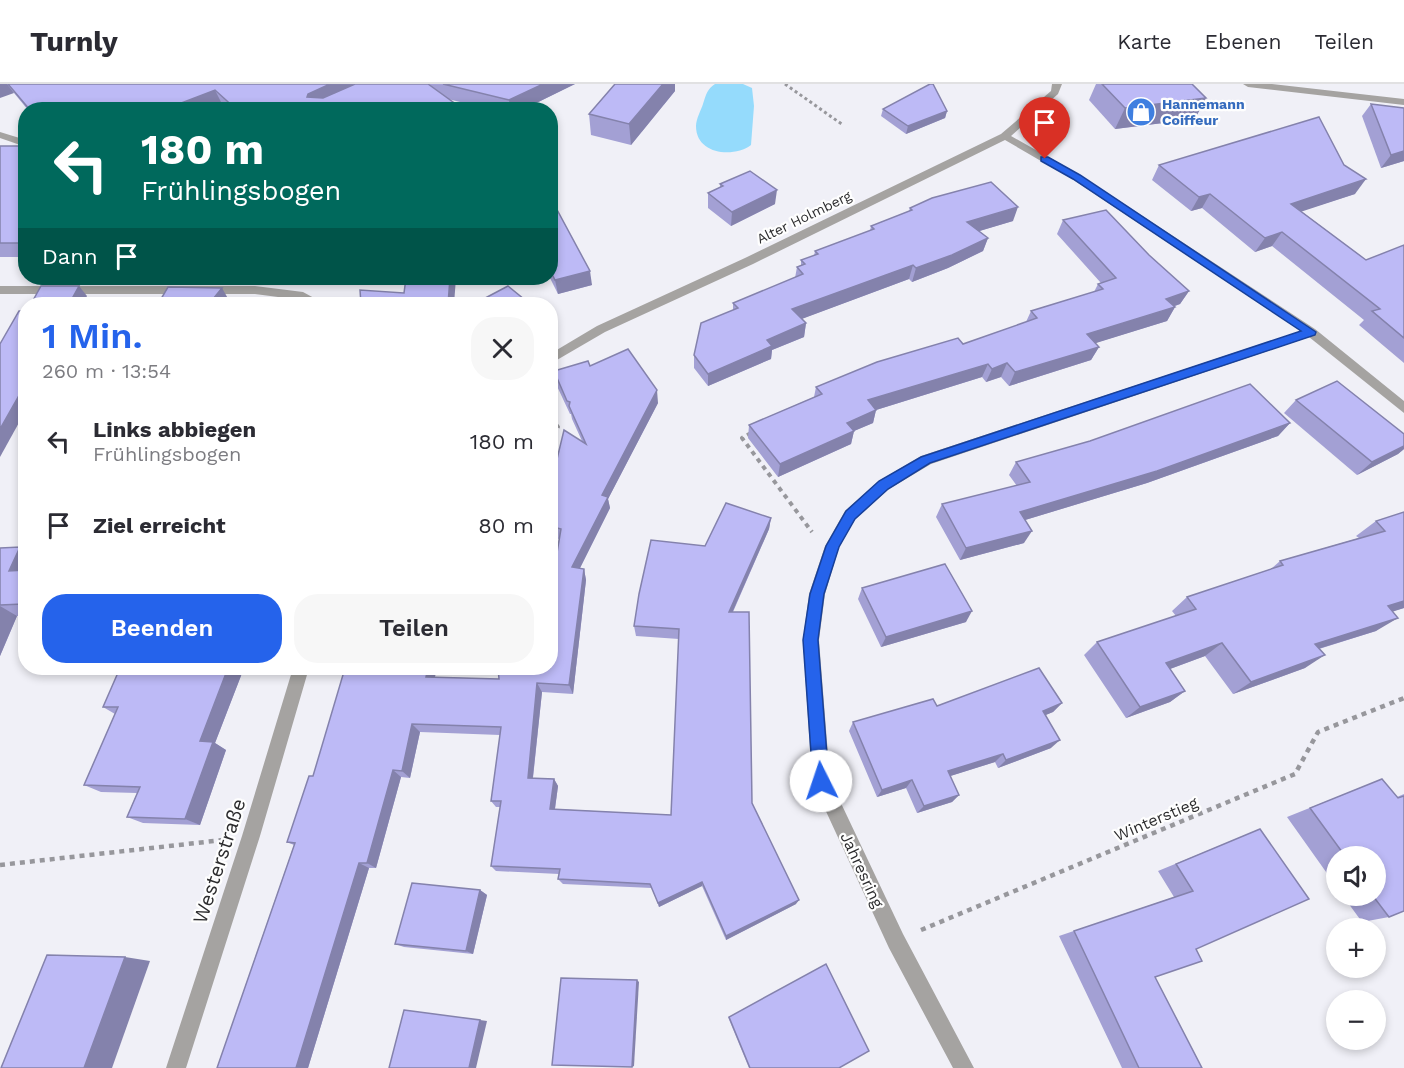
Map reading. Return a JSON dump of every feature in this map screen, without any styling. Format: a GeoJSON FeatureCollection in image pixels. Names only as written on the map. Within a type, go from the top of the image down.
{"type":"FeatureCollection","features":[{"type":"Feature","properties":{"kind":"street","name":"Alter Holmberg"},"geometry":{"type":"LineString","coordinates":[[558,355],[601,329],[749,261],[1005,136],[1055,92],[1057,84]]}},
{"type":"Feature","properties":{"kind":"street"},"geometry":{"type":"LineString","coordinates":[[1248,84],[1404,102]]}},
{"type":"Feature","properties":{"kind":"street"},"geometry":{"type":"LineString","coordinates":[[0,135],[18,141]]}},
{"type":"Feature","properties":{"kind":"street"},"geometry":{"type":"LineString","coordinates":[[1005,136],[1076,177],[1311,332],[1404,408]]}},
{"type":"Feature","properties":{"kind":"street"},"geometry":{"type":"LineString","coordinates":[[0,290],[255,290],[305,297]]}},
{"type":"Feature","properties":{"kind":"street","name":"Jahresring"},"geometry":{"type":"LineString","coordinates":[[964,1068],[896,940],[821,781],[811,640],[817,594],[832,546],[850,515],[884,485],[926,460],[1311,332]]}},
{"type":"Feature","properties":{"kind":"street","name":"Westerstraße"},"geometry":{"type":"LineString","coordinates":[[176,1068],[251,836],[299,675]]}},
{"type":"Feature","properties":{"kind":"path"},"geometry":{"type":"LineString","coordinates":[[785,84],[843,125]]}},
{"type":"Feature","properties":{"kind":"path"},"geometry":{"type":"LineString","coordinates":[[753,433],[742,438],[809,530],[832,546]]}},
{"type":"Feature","properties":{"kind":"path","name":"Winterstieg"},"geometry":{"type":"LineString","coordinates":[[896,940],[1295,774],[1318,732],[1404,698]]}},
{"type":"Feature","properties":{"kind":"path"},"geometry":{"type":"LineString","coordinates":[[0,865],[251,836]]}},
{"type":"Feature","properties":{"kind":"water"},"geometry":{"type":"Polygon","coordinates":[[[715,84],[743,84],[752,88],[754,106],[751,145],[744,149],[735,152],[717,151],[702,143],[698,136],[696,126],[698,118],[707,92],[715,84]]]}},
{"type":"Feature","properties":{"kind":"building"},"geometry":{"type":"Polygon","coordinates":[[[8,84],[330,84],[308,94],[307,97],[323,98],[355,84],[428,84],[453,102],[228,102],[215,90],[184,102],[23,102],[8,84]]]}},
{"type":"Feature","properties":{"kind":"building"},"geometry":{"type":"Polygon","coordinates":[[[443,84],[543,84],[509,100],[443,84]]]}},
{"type":"Feature","properties":{"kind":"building"},"geometry":{"type":"Polygon","coordinates":[[[615,84],[663,84],[629,124],[589,114],[615,84]]]}},
{"type":"Feature","properties":{"kind":"building"},"geometry":{"type":"Polygon","coordinates":[[[933,84],[947,111],[908,126],[883,109],[933,84]]]}},
{"type":"Feature","properties":{"kind":"building"},"geometry":{"type":"Polygon","coordinates":[[[1102,84],[1192,84],[1206,98],[1125,108],[1102,84]]]}},
{"type":"Feature","properties":{"kind":"building"},"geometry":{"type":"Polygon","coordinates":[[[1371,104],[1404,108],[1404,151],[1391,155],[1371,104]]]}},
{"type":"Feature","properties":{"kind":"building"},"geometry":{"type":"Polygon","coordinates":[[[1319,117],[1344,165],[1366,179],[1291,204],[1366,260],[1404,245],[1404,338],[1372,311],[1380,309],[1282,232],[1265,238],[1210,194],[1199,197],[1159,165],[1319,117]]]}},
{"type":"Feature","properties":{"kind":"building"},"geometry":{"type":"Polygon","coordinates":[[[0,146],[18,146],[18,243],[0,243],[0,146]]]}},
{"type":"Feature","properties":{"kind":"building"},"geometry":{"type":"Polygon","coordinates":[[[750,171],[777,190],[732,212],[708,193],[723,186],[720,184],[750,171]]]}},
{"type":"Feature","properties":{"kind":"building"},"geometry":{"type":"Polygon","coordinates":[[[991,182],[1018,207],[967,222],[988,238],[952,255],[916,268],[913,265],[792,309],[806,323],[767,340],[772,346],[708,374],[694,355],[701,323],[738,308],[733,303],[803,274],[797,267],[805,264],[801,260],[818,254],[815,251],[874,229],[871,226],[912,210],[910,208],[932,198],[991,182]]]}},
{"type":"Feature","properties":{"kind":"building"},"geometry":{"type":"Polygon","coordinates":[[[1106,210],[1149,255],[1189,291],[1166,299],[1175,307],[1087,334],[1099,347],[1015,372],[1007,363],[992,369],[988,364],[868,400],[876,410],[847,423],[854,431],[780,464],[749,425],[822,394],[816,387],[877,362],[958,338],[963,344],[1037,318],[1031,311],[1103,289],[1098,284],[1116,278],[1063,220],[1106,210]]]}},
{"type":"Feature","properties":{"kind":"building"},"geometry":{"type":"Polygon","coordinates":[[[558,212],[590,271],[558,279],[558,212]]]}},
{"type":"Feature","properties":{"kind":"building"},"geometry":{"type":"Polygon","coordinates":[[[405,285],[449,285],[449,297],[360,297],[360,290],[404,293],[405,285]]]}},
{"type":"Feature","properties":{"kind":"building"},"geometry":{"type":"Polygon","coordinates":[[[41,286],[79,286],[73,297],[35,297],[41,286]]]}},
{"type":"Feature","properties":{"kind":"building"},"geometry":{"type":"Polygon","coordinates":[[[508,286],[521,297],[487,297],[508,286]]]}},
{"type":"Feature","properties":{"kind":"building"},"geometry":{"type":"Polygon","coordinates":[[[168,287],[222,288],[215,297],[162,297],[168,287]]]}},
{"type":"Feature","properties":{"kind":"building"},"geometry":{"type":"Polygon","coordinates":[[[18,313],[18,397],[0,429],[0,344],[18,313]]]}},
{"type":"Feature","properties":{"kind":"building"},"geometry":{"type":"Polygon","coordinates":[[[628,349],[657,390],[602,495],[608,497],[572,567],[584,569],[569,685],[537,683],[528,778],[554,779],[550,809],[671,815],[679,629],[634,626],[651,540],[705,546],[726,503],[771,518],[729,612],[749,612],[752,803],[799,900],[726,936],[702,882],[658,903],[650,884],[558,879],[560,869],[491,866],[501,801],[491,801],[501,727],[412,724],[402,771],[393,770],[367,863],[359,863],[296,1068],[217,1068],[295,843],[287,842],[309,776],[313,776],[343,675],[426,675],[426,677],[499,679],[499,675],[558,675],[558,547],[561,529],[558,528],[558,455],[564,430],[586,444],[569,406],[570,402],[567,401],[558,380],[558,370],[588,361],[590,366],[628,349]]]}},
{"type":"Feature","properties":{"kind":"building"},"geometry":{"type":"Polygon","coordinates":[[[1337,381],[1404,434],[1404,446],[1372,462],[1296,400],[1337,381]]]}},
{"type":"Feature","properties":{"kind":"building"},"geometry":{"type":"Polygon","coordinates":[[[1250,384],[1290,423],[1157,471],[1020,512],[1032,531],[966,548],[942,504],[1030,482],[1016,462],[1090,441],[1250,384]]]}},
{"type":"Feature","properties":{"kind":"building"},"geometry":{"type":"Polygon","coordinates":[[[1404,512],[1404,601],[1388,606],[1398,618],[1315,644],[1325,655],[1251,682],[1222,643],[1166,663],[1185,691],[1140,707],[1097,642],[1196,609],[1187,597],[1283,565],[1280,561],[1385,531],[1376,521],[1404,512]]]}},
{"type":"Feature","properties":{"kind":"building"},"geometry":{"type":"Polygon","coordinates":[[[18,547],[9,571],[18,570],[18,604],[0,605],[0,548],[18,547]]]}},
{"type":"Feature","properties":{"kind":"building"},"geometry":{"type":"Polygon","coordinates":[[[945,564],[972,611],[886,637],[862,588],[945,564]]]}},
{"type":"Feature","properties":{"kind":"building"},"geometry":{"type":"Polygon","coordinates":[[[1039,668],[1062,703],[1043,711],[1060,740],[1006,760],[1003,754],[948,771],[959,795],[924,806],[912,780],[882,790],[853,722],[933,699],[937,706],[1039,668]]]}},
{"type":"Feature","properties":{"kind":"building"},"geometry":{"type":"Polygon","coordinates":[[[117,675],[225,675],[200,741],[213,742],[185,819],[127,817],[140,787],[84,785],[118,707],[103,707],[117,675]]]}},
{"type":"Feature","properties":{"kind":"building"},"geometry":{"type":"Polygon","coordinates":[[[1382,779],[1398,798],[1404,796],[1404,911],[1389,917],[1381,906],[1386,906],[1386,846],[1338,846],[1310,808],[1382,779]]]}},
{"type":"Feature","properties":{"kind":"building"},"geometry":{"type":"Polygon","coordinates":[[[1260,829],[1309,899],[1196,949],[1202,961],[1155,977],[1202,1068],[1139,1068],[1074,931],[1193,891],[1176,864],[1260,829]]]}},
{"type":"Feature","properties":{"kind":"building"},"geometry":{"type":"Polygon","coordinates":[[[412,883],[480,890],[466,951],[395,944],[412,883]]]}},
{"type":"Feature","properties":{"kind":"building"},"geometry":{"type":"Polygon","coordinates":[[[47,955],[125,957],[84,1068],[1,1068],[47,955]]]}},
{"type":"Feature","properties":{"kind":"building"},"geometry":{"type":"Polygon","coordinates":[[[826,964],[869,1051],[839,1068],[750,1068],[729,1017],[826,964]]]}},
{"type":"Feature","properties":{"kind":"building"},"geometry":{"type":"Polygon","coordinates":[[[561,978],[637,980],[632,1067],[552,1065],[561,978]]]}},
{"type":"Feature","properties":{"kind":"building"},"geometry":{"type":"Polygon","coordinates":[[[404,1010],[480,1020],[469,1068],[389,1068],[404,1010]]]}},
{"type":"Feature","properties":{"kind":"place","name":"Hannemann Coiffeur"},"geometry":{"type":"Point","coordinates":[1141,112]}},
{"type":"Feature","properties":{"kind":"route"},"geometry":{"type":"LineString","coordinates":[[821,781],[811,640],[817,594],[832,546],[850,515],[884,485],[926,460],[1311,332],[1076,177],[1045,159]]}}]}
